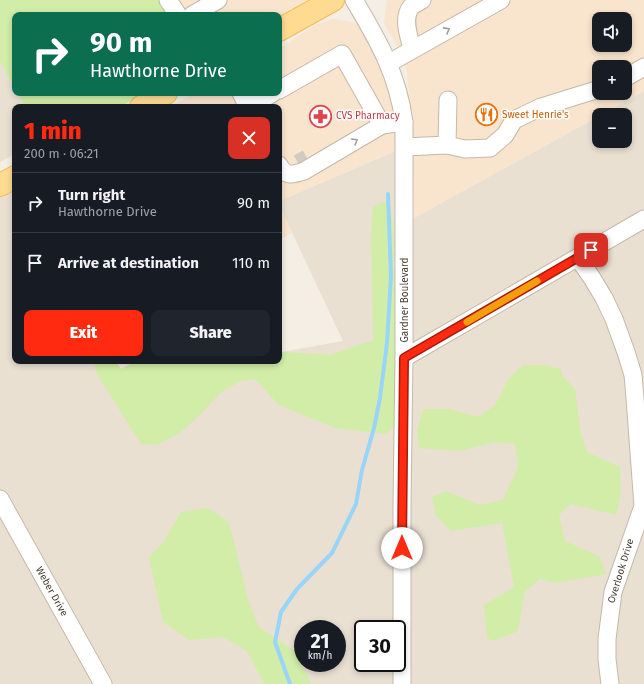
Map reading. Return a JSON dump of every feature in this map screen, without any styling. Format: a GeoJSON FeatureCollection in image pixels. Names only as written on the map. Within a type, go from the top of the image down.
{"type":"FeatureCollection","features":[{"type":"Feature","properties":{"kind":"main road"},"geometry":{"type":"LineString","coordinates":[[282,28],[332,0]]}},
{"type":"Feature","properties":{"kind":"main road"},"geometry":{"type":"LineString","coordinates":[[146,104],[161,96]]}},
{"type":"Feature","properties":{"kind":"main road"},"geometry":{"type":"LineString","coordinates":[[0,185],[12,179]]}},
{"type":"Feature","properties":{"kind":"street"},"geometry":{"type":"LineString","coordinates":[[168,0],[176,12]]}},
{"type":"Feature","properties":{"kind":"street"},"geometry":{"type":"LineString","coordinates":[[197,12],[218,0]]}},
{"type":"Feature","properties":{"kind":"street","name":"Gardner Boulevard"},"geometry":{"type":"LineString","coordinates":[[354,0],[375,35],[389,63],[397,87],[404,122],[402,684]]}},
{"type":"Feature","properties":{"kind":"street"},"geometry":{"type":"LineString","coordinates":[[412,48],[408,31],[407,17],[411,7],[422,0]]}},
{"type":"Feature","properties":{"kind":"street"},"geometry":{"type":"LineString","coordinates":[[389,63],[412,48],[501,0]]}},
{"type":"Feature","properties":{"kind":"street"},"geometry":{"type":"LineString","coordinates":[[282,88],[342,54],[382,125]]}},
{"type":"Feature","properties":{"kind":"street"},"geometry":{"type":"LineString","coordinates":[[632,74],[644,67]]}},
{"type":"Feature","properties":{"kind":"street"},"geometry":{"type":"LineString","coordinates":[[405,147],[447,145],[465,150],[490,148],[505,135],[514,120],[541,107],[592,91]]}},
{"type":"Feature","properties":{"kind":"street"},"geometry":{"type":"LineString","coordinates":[[254,104],[268,96]]}},
{"type":"Feature","properties":{"kind":"street"},"geometry":{"type":"LineString","coordinates":[[447,145],[448,100]]}},
{"type":"Feature","properties":{"kind":"street"},"geometry":{"type":"LineString","coordinates":[[282,170],[290,174],[296,174],[304,171],[382,125],[404,122]]}},
{"type":"Feature","properties":{"kind":"street"},"geometry":{"type":"LineString","coordinates":[[282,169],[303,161],[321,151],[333,153]]}},
{"type":"Feature","properties":{"kind":"street"},"geometry":{"type":"LineString","coordinates":[[404,358],[644,219]]}},
{"type":"Feature","properties":{"kind":"street","name":"Overlook Drive"},"geometry":{"type":"LineString","coordinates":[[578,258],[604,298],[626,352],[633,375],[643,505],[613,592],[607,639],[607,660],[610,684]]}},
{"type":"Feature","properties":{"kind":"street","name":"Weber Drive"},"geometry":{"type":"LineString","coordinates":[[0,499],[103,684]]}},
{"type":"Feature","properties":{"kind":"shaded area"},"geometry":{"type":"Polygon","coordinates":[[[158,0],[307,0],[282,14],[282,12],[165,12],[158,0]]]}},
{"type":"Feature","properties":{"kind":"shaded area"},"geometry":{"type":"Polygon","coordinates":[[[387,0],[644,0],[644,91],[632,98],[632,60],[592,60],[592,100],[628,100],[613,108],[592,108],[592,120],[414,218],[412,134],[407,70],[396,43],[384,23],[387,0]]]}},
{"type":"Feature","properties":{"kind":"shaded area"},"geometry":{"type":"Polygon","coordinates":[[[333,19],[362,25],[372,41],[394,99],[400,149],[282,200],[282,104],[175,104],[190,96],[282,96],[282,47],[315,25],[333,19]]]}},
{"type":"Feature","properties":{"kind":"shaded area"},"geometry":{"type":"Polygon","coordinates":[[[0,62],[12,84],[12,96],[19,96],[23,104],[12,104],[12,156],[0,162],[0,62]]]}},
{"type":"Feature","properties":{"kind":"shaded area"},"geometry":{"type":"Polygon","coordinates":[[[644,91],[644,684],[0,684],[0,185],[5,182],[12,193],[12,364],[118,364],[121,369],[130,364],[282,364],[282,352],[343,341],[282,211],[282,200],[405,147],[405,223],[592,120],[592,148],[632,148],[632,108],[614,108],[628,100],[632,100],[632,98],[644,91]]]}},
{"type":"Feature","properties":{"kind":"shaded area"},"geometry":{"type":"Polygon","coordinates":[[[282,211],[292,232],[282,239],[282,211]]]}},
{"type":"Feature","properties":{"kind":"green space"},"geometry":{"type":"Polygon","coordinates":[[[0,0],[158,0],[165,12],[12,12],[12,84],[0,62],[0,0]]]}},
{"type":"Feature","properties":{"kind":"green space"},"geometry":{"type":"Polygon","coordinates":[[[19,96],[140,96],[125,104],[23,104],[19,96]]]}},
{"type":"Feature","properties":{"kind":"green space"},"geometry":{"type":"Polygon","coordinates":[[[389,200],[393,222],[396,309],[397,423],[386,434],[335,428],[278,404],[255,379],[240,381],[219,394],[200,415],[180,433],[157,445],[141,444],[96,373],[94,364],[118,364],[121,369],[130,364],[282,364],[282,352],[330,355],[373,340],[371,235],[373,206],[389,200]]]}},
{"type":"Feature","properties":{"kind":"green space"},"geometry":{"type":"Polygon","coordinates":[[[523,365],[544,365],[561,369],[562,375],[575,389],[581,434],[587,452],[620,467],[621,492],[616,515],[571,504],[559,515],[565,541],[599,556],[606,574],[555,583],[540,579],[525,591],[518,631],[494,641],[487,638],[484,605],[514,587],[502,523],[451,531],[436,516],[432,497],[446,491],[480,505],[503,500],[518,467],[515,444],[495,442],[460,451],[419,448],[417,429],[424,409],[449,409],[478,417],[495,405],[509,378],[523,365]]]}},
{"type":"Feature","properties":{"kind":"green space"},"geometry":{"type":"Polygon","coordinates":[[[208,508],[229,522],[248,600],[259,627],[294,651],[294,672],[305,672],[311,684],[264,684],[247,651],[223,637],[189,640],[163,622],[149,557],[163,543],[181,512],[208,508]]]}},
{"type":"Feature","properties":{"kind":"waterway"},"geometry":{"type":"LineString","coordinates":[[290,684],[275,642],[281,612],[297,589],[332,553],[356,504],[362,470],[374,428],[380,398],[387,343],[391,276],[388,194]]}},
{"type":"Feature","properties":{"kind":"tunnel"},"geometry":{"type":"LineString","coordinates":[[298,163],[307,158]]}},
{"type":"Feature","properties":{"kind":"slow traffic"},"geometry":{"type":"LineString","coordinates":[[467,322],[537,281]]}},
{"type":"Feature","properties":{"kind":"place","name":"Sweet Henrie's"},"geometry":{"type":"Point","coordinates":[487,115]}},
{"type":"Feature","properties":{"kind":"place","name":"CVS Pharmacy"},"geometry":{"type":"Point","coordinates":[320,116]}},
{"type":"Feature","properties":{"kind":"route"},"geometry":{"type":"LineString","coordinates":[[402,548],[404,358],[591,250]]}}]}
